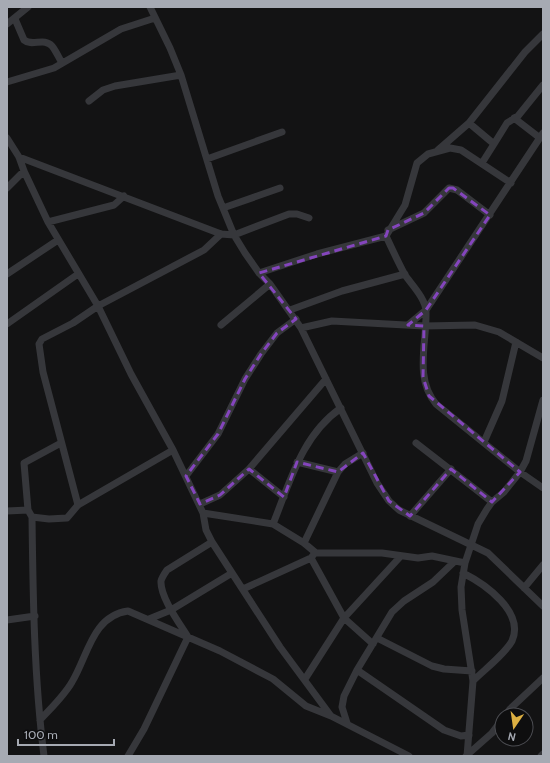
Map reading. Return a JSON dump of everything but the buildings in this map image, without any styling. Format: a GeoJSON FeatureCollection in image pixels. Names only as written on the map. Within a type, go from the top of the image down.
{"type":"FeatureCollection","features":[{"type":"Feature","properties":{"kind":"street"},"geometry":{"type":"LineString","coordinates":[[7,24],[28,7]]}},
{"type":"Feature","properties":{"kind":"street"},"geometry":{"type":"LineString","coordinates":[[150,7],[181,74],[223,208],[234,235],[259,273],[270,284],[296,319],[377,483],[390,501],[410,516],[488,553],[543,606]]}},
{"type":"Feature","properties":{"kind":"street"},"geometry":{"type":"LineString","coordinates":[[7,82],[54,68],[121,29],[156,18]]}},
{"type":"Feature","properties":{"kind":"street"},"geometry":{"type":"LineString","coordinates":[[15,19],[24,40],[31,43],[46,42],[52,45],[62,63]]}},
{"type":"Feature","properties":{"kind":"street"},"geometry":{"type":"LineString","coordinates":[[434,152],[469,123],[525,52],[543,34]]}},
{"type":"Feature","properties":{"kind":"street"},"geometry":{"type":"LineString","coordinates":[[89,101],[103,90],[115,86],[181,74]]}},
{"type":"Feature","properties":{"kind":"street"},"geometry":{"type":"LineString","coordinates":[[482,163],[507,123],[520,114],[542,88]]}},
{"type":"Feature","properties":{"kind":"street"},"geometry":{"type":"LineString","coordinates":[[408,325],[426,310],[542,136],[514,118]]}},
{"type":"Feature","properties":{"kind":"street"},"geometry":{"type":"LineString","coordinates":[[469,123],[494,144]]}},
{"type":"Feature","properties":{"kind":"street"},"geometry":{"type":"LineString","coordinates":[[207,159],[282,132]]}},
{"type":"Feature","properties":{"kind":"street"},"geometry":{"type":"LineString","coordinates":[[8,141],[19,157],[48,222],[98,306],[131,374],[174,450],[200,504],[206,530],[212,542],[280,647],[331,716]]}},
{"type":"Feature","properties":{"kind":"street"},"geometry":{"type":"LineString","coordinates":[[387,233],[405,205],[417,163],[428,154],[450,148],[461,150],[510,183]]}},
{"type":"Feature","properties":{"kind":"street"},"geometry":{"type":"LineString","coordinates":[[19,157],[73,179],[124,196],[221,234],[234,235],[289,214],[297,214],[309,218]]}},
{"type":"Feature","properties":{"kind":"street"},"geometry":{"type":"LineString","coordinates":[[7,188],[24,171]]}},
{"type":"Feature","properties":{"kind":"street"},"geometry":{"type":"LineString","coordinates":[[223,208],[280,188]]}},
{"type":"Feature","properties":{"kind":"street"},"geometry":{"type":"LineString","coordinates":[[259,273],[387,233],[424,213],[449,188],[457,190],[490,215]]}},
{"type":"Feature","properties":{"kind":"street"},"geometry":{"type":"LineString","coordinates":[[48,222],[114,205],[124,196]]}},
{"type":"Feature","properties":{"kind":"street"},"geometry":{"type":"LineString","coordinates":[[387,233],[404,274],[419,295],[426,310],[424,326],[423,378],[429,396],[436,404],[520,472],[543,488]]}},
{"type":"Feature","properties":{"kind":"street"},"geometry":{"type":"LineString","coordinates":[[78,505],[43,372],[38,344],[42,339],[73,323],[98,306],[204,250],[221,234]]}},
{"type":"Feature","properties":{"kind":"street"},"geometry":{"type":"LineString","coordinates":[[7,274],[58,240]]}},
{"type":"Feature","properties":{"kind":"street"},"geometry":{"type":"LineString","coordinates":[[7,324],[78,274]]}},
{"type":"Feature","properties":{"kind":"street"},"geometry":{"type":"LineString","coordinates":[[290,310],[342,291],[404,274]]}},
{"type":"Feature","properties":{"kind":"street"},"geometry":{"type":"LineString","coordinates":[[221,326],[270,284]]}},
{"type":"Feature","properties":{"kind":"street"},"geometry":{"type":"LineString","coordinates":[[186,476],[218,434],[245,379],[261,354],[277,333],[296,319]]}},
{"type":"Feature","properties":{"kind":"street"},"geometry":{"type":"LineString","coordinates":[[301,328],[332,321],[424,326],[475,325],[499,332],[543,358]]}},
{"type":"Feature","properties":{"kind":"street"},"geometry":{"type":"LineString","coordinates":[[484,442],[502,402],[516,342]]}},
{"type":"Feature","properties":{"kind":"street"},"geometry":{"type":"LineString","coordinates":[[200,504],[220,495],[249,469],[326,379]]}},
{"type":"Feature","properties":{"kind":"street"},"geometry":{"type":"LineString","coordinates":[[467,756],[474,681],[462,610],[463,573],[465,563],[478,524],[492,502],[504,492],[520,472],[529,452],[543,400]]}},
{"type":"Feature","properties":{"kind":"street"},"geometry":{"type":"LineString","coordinates":[[273,524],[297,462],[327,418],[341,408]]}},
{"type":"Feature","properties":{"kind":"street"},"geometry":{"type":"LineString","coordinates":[[44,756],[40,720],[32,517],[28,510],[24,463],[61,443]]}},
{"type":"Feature","properties":{"kind":"street"},"geometry":{"type":"LineString","coordinates":[[416,443],[492,502]]}},
{"type":"Feature","properties":{"kind":"street"},"geometry":{"type":"LineString","coordinates":[[32,517],[38,519],[62,519],[72,514],[78,505],[174,450]]}},
{"type":"Feature","properties":{"kind":"street"},"geometry":{"type":"LineString","coordinates":[[304,543],[338,472],[345,464],[363,452]]}},
{"type":"Feature","properties":{"kind":"street"},"geometry":{"type":"LineString","coordinates":[[297,462],[338,472]]}},
{"type":"Feature","properties":{"kind":"street"},"geometry":{"type":"LineString","coordinates":[[249,469],[284,497]]}},
{"type":"Feature","properties":{"kind":"street"},"geometry":{"type":"LineString","coordinates":[[410,516],[451,469]]}},
{"type":"Feature","properties":{"kind":"street"},"geometry":{"type":"LineString","coordinates":[[7,511],[28,510]]}},
{"type":"Feature","properties":{"kind":"street"},"geometry":{"type":"LineString","coordinates":[[203,513],[273,524],[304,543],[313,555],[344,618],[375,641],[444,670],[472,671]]}},
{"type":"Feature","properties":{"kind":"street"},"geometry":{"type":"LineString","coordinates":[[188,637],[171,610],[161,581],[167,570],[212,542]]}},
{"type":"Feature","properties":{"kind":"street"},"geometry":{"type":"LineString","coordinates":[[243,589],[313,555],[382,553],[400,556],[432,556],[465,563]]}},
{"type":"Feature","properties":{"kind":"street"},"geometry":{"type":"LineString","coordinates":[[305,679],[344,618],[400,556]]}},
{"type":"Feature","properties":{"kind":"street"},"geometry":{"type":"LineString","coordinates":[[347,723],[342,707],[344,696],[357,670],[397,606],[433,582],[455,561]]}},
{"type":"Feature","properties":{"kind":"street"},"geometry":{"type":"LineString","coordinates":[[524,588],[543,565]]}},
{"type":"Feature","properties":{"kind":"street"},"geometry":{"type":"LineString","coordinates":[[148,619],[171,610],[232,573]]}},
{"type":"Feature","properties":{"kind":"street"},"geometry":{"type":"LineString","coordinates":[[463,573],[481,583],[507,608],[513,616],[514,623],[512,642],[474,681]]}},
{"type":"Feature","properties":{"kind":"street"},"geometry":{"type":"LineString","coordinates":[[40,720],[72,684],[95,631],[104,622],[119,612],[128,611],[220,651],[273,679],[299,702],[347,723],[409,756]]}},
{"type":"Feature","properties":{"kind":"street"},"geometry":{"type":"LineString","coordinates":[[7,620],[35,616]]}},
{"type":"Feature","properties":{"kind":"street"},"geometry":{"type":"LineString","coordinates":[[128,756],[144,728],[188,637]]}},
{"type":"Feature","properties":{"kind":"street"},"geometry":{"type":"LineString","coordinates":[[357,670],[444,730],[462,736],[469,735]]}},
{"type":"Feature","properties":{"kind":"street"},"geometry":{"type":"LineString","coordinates":[[512,707],[543,678]]}},
{"type":"Feature","properties":{"kind":"street"},"geometry":{"type":"LineString","coordinates":[[467,756],[494,730]]}},
{"type":"Feature","properties":{"kind":"highlighted area"},"geometry":{"type":"Polygon","coordinates":[[[449,188],[453,188],[490,215],[426,310],[408,325],[424,326],[423,377],[429,396],[520,472],[492,502],[451,469],[410,516],[389,501],[363,453],[338,472],[297,462],[284,497],[249,469],[220,495],[200,504],[186,476],[218,434],[245,379],[261,354],[277,333],[296,319],[259,273],[386,236],[388,230],[424,213],[449,188]]]}}]}
